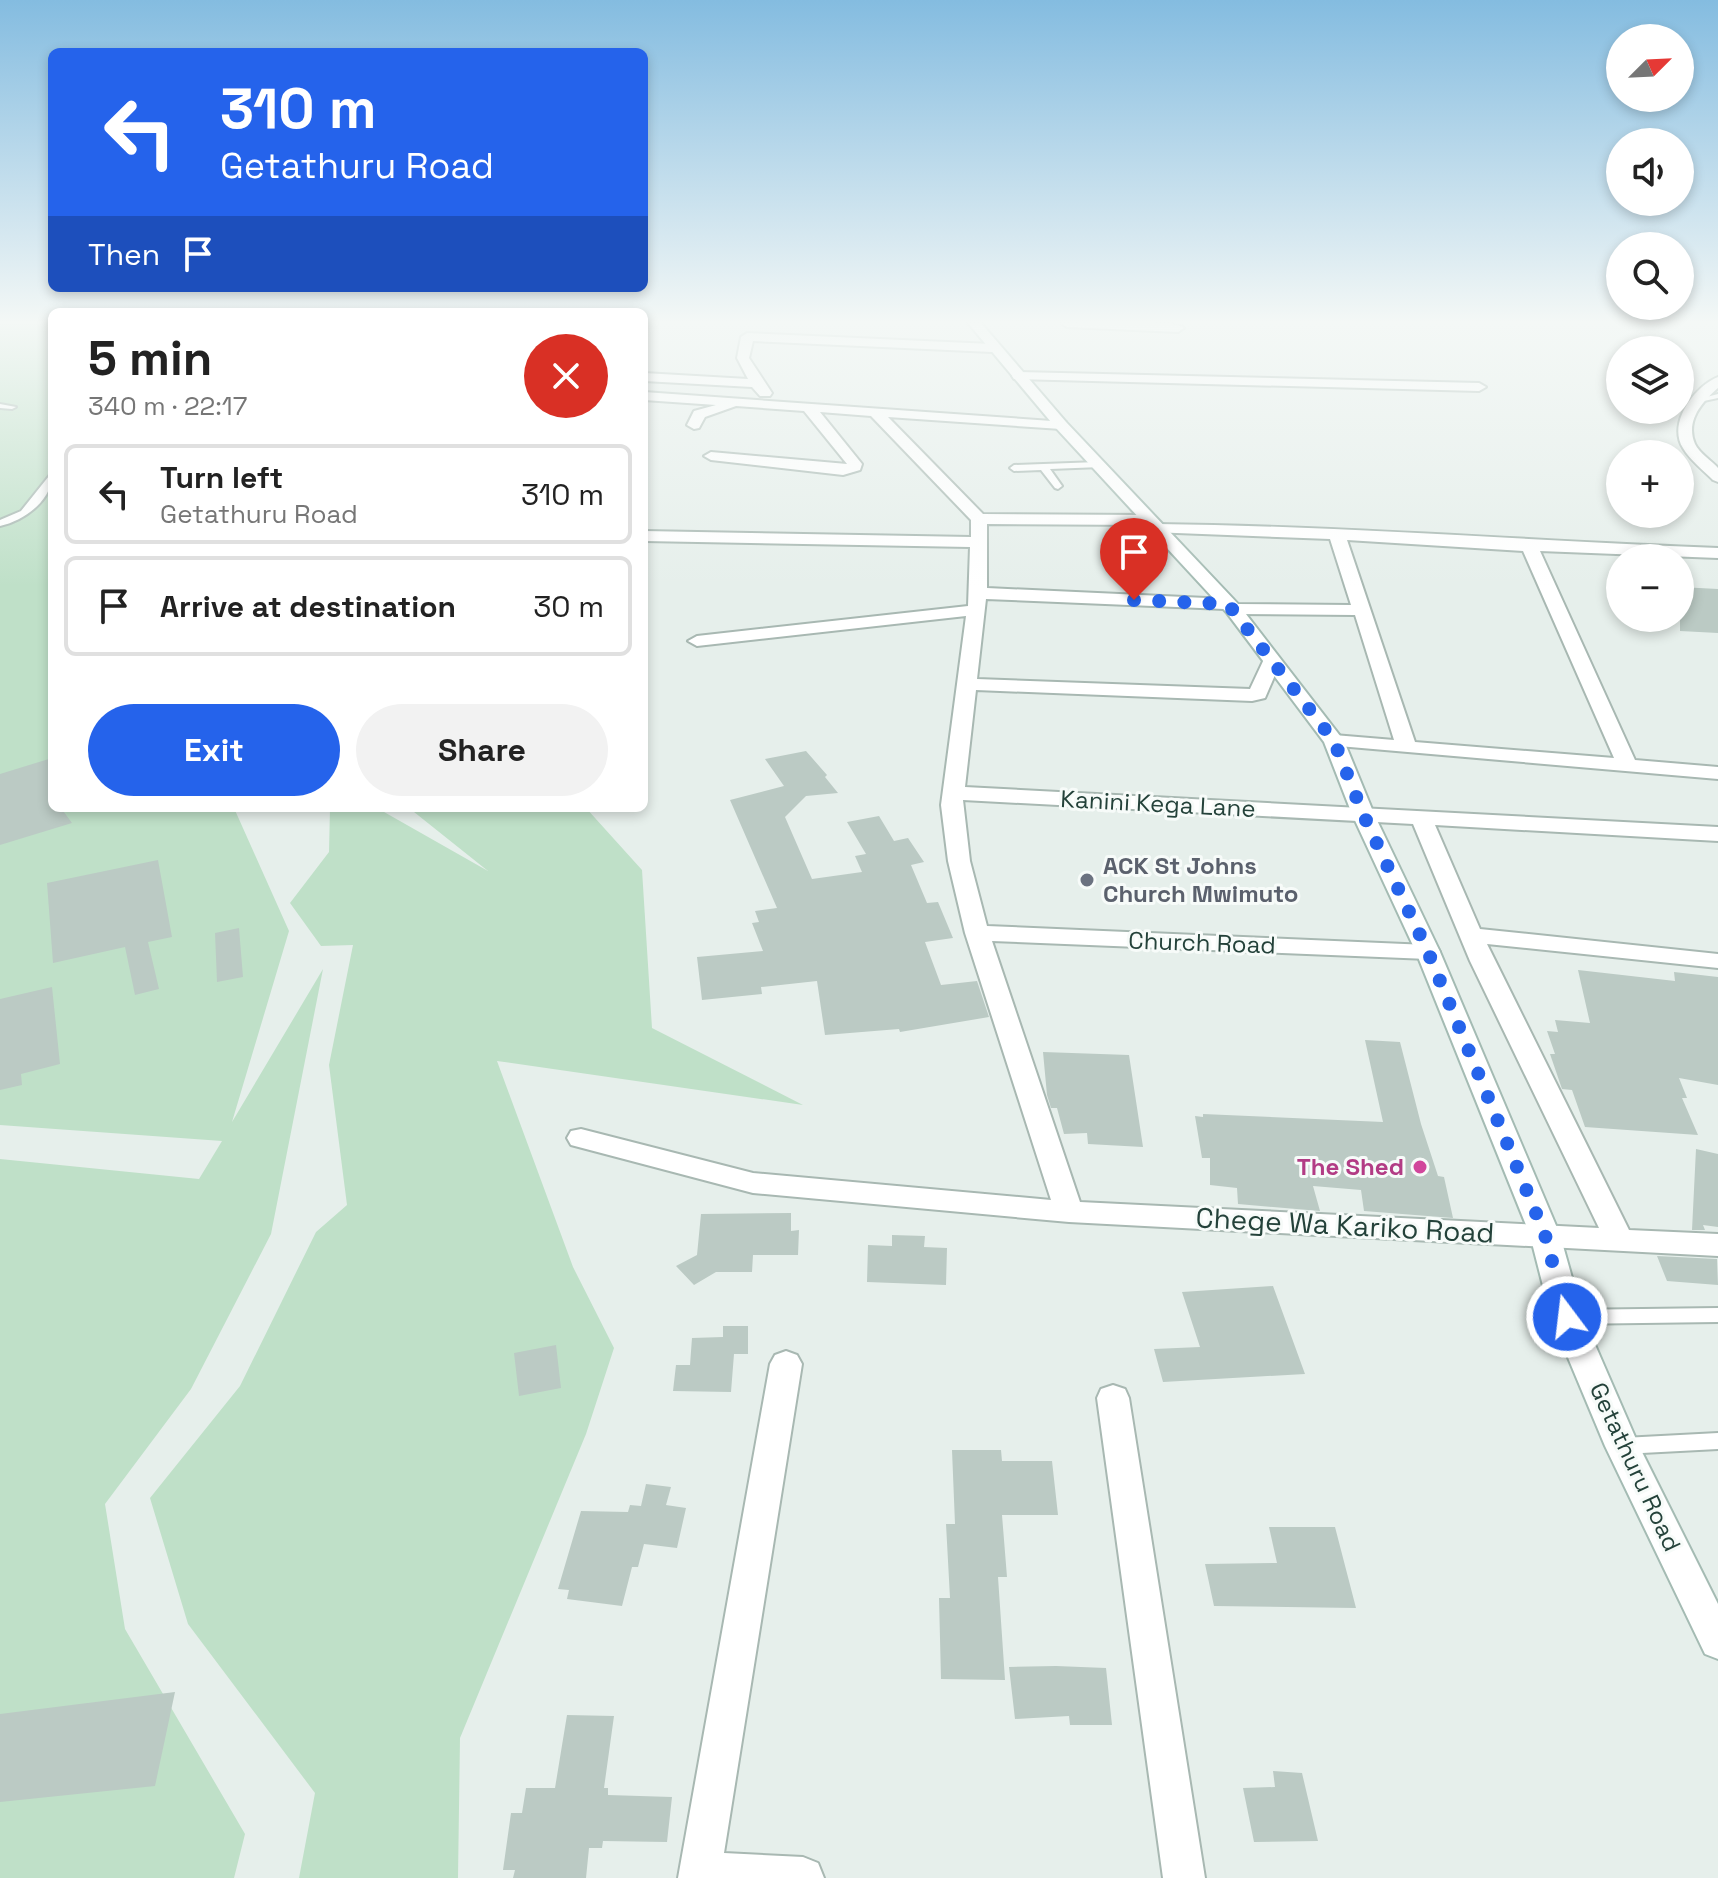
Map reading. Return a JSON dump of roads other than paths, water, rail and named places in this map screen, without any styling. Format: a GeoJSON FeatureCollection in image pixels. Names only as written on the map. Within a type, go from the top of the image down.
{"type":"FeatureCollection","features":[{"type":"Feature","properties":{"kind":"street"},"geometry":{"type":"LineString","coordinates":[[694,425],[699,414],[707,411]]}},
{"type":"Feature","properties":{"kind":"street"},"geometry":{"type":"LineString","coordinates":[[711,456],[843,470],[855,467],[811,411]]}},
{"type":"Feature","properties":{"kind":"street"},"geometry":{"type":"LineString","coordinates":[[844,411],[1061,425]]}},
{"type":"Feature","properties":{"kind":"street","name":"Getathuru Road"},"geometry":{"type":"LineString","coordinates":[[1049,411],[1230,607],[1334,741],[1363,814],[1428,952],[1545,1235],[1567,1317],[1622,1446],[1715,1629]]}},
{"type":"Feature","properties":{"kind":"street"},"geometry":{"type":"LineString","coordinates":[[1691,411],[1686,418],[1688,445],[1718,477]]}},
{"type":"Feature","properties":{"kind":"street"},"geometry":{"type":"LineString","coordinates":[[877,414],[979,519],[1152,524],[1529,546],[1718,553]]}},
{"type":"Feature","properties":{"kind":"street"},"geometry":{"type":"LineString","coordinates":[[979,519],[977,602],[954,793],[959,861],[977,933],[1069,1212]]}},
{"type":"Feature","properties":{"kind":"street"},"geometry":{"type":"LineString","coordinates":[[1337,534],[1406,746]]}},
{"type":"Feature","properties":{"kind":"street"},"geometry":{"type":"LineString","coordinates":[[648,536],[978,542]]}},
{"type":"Feature","properties":{"kind":"street"},"geometry":{"type":"LineString","coordinates":[[1529,546],[1627,764]]}},
{"type":"Feature","properties":{"kind":"street"},"geometry":{"type":"LineString","coordinates":[[697,641],[977,602],[1363,610]]}},
{"type":"Feature","properties":{"kind":"street"},"geometry":{"type":"LineString","coordinates":[[967,684],[1252,695],[1258,694],[1272,661]]}},
{"type":"Feature","properties":{"kind":"street"},"geometry":{"type":"LineString","coordinates":[[1334,741],[1718,773]]}},
{"type":"Feature","properties":{"kind":"street","name":"Kanini Kega Lane"},"geometry":{"type":"LineString","coordinates":[[954,793],[1718,834]]}},
{"type":"Feature","properties":{"kind":"street"},"geometry":{"type":"LineString","coordinates":[[1420,816],[1470,935],[1619,1239]]}},
{"type":"Feature","properties":{"kind":"street","name":"Church Road"},"geometry":{"type":"LineString","coordinates":[[977,933],[1428,952]]}},
{"type":"Feature","properties":{"kind":"street"},"geometry":{"type":"LineString","coordinates":[[1470,935],[1718,961]]}},
{"type":"Feature","properties":{"kind":"street","name":"Chege Wa Kariko Road"},"geometry":{"type":"LineString","coordinates":[[581,1138],[753,1183],[1069,1212],[1718,1245]]}},
{"type":"Feature","properties":{"kind":"street"},"geometry":{"type":"LineString","coordinates":[[786,1364],[699,1875],[803,1878]]}},
{"type":"Feature","properties":{"kind":"street"},"geometry":{"type":"LineString","coordinates":[[1113,1398],[1184,1878]]}},
{"type":"Feature","properties":{"kind":"lane"},"geometry":{"type":"LineString","coordinates":[[1014,468],[1098,465]]}},
{"type":"Feature","properties":{"kind":"lane"},"geometry":{"type":"LineString","coordinates":[[1044,467],[1058,486]]}},
{"type":"Feature","properties":{"kind":"lane"},"geometry":{"type":"LineString","coordinates":[[0,523],[15,521],[22,516],[48,483]]}},
{"type":"Feature","properties":{"kind":"lane"},"geometry":{"type":"LineString","coordinates":[[1567,1317],[1718,1315]]}},
{"type":"Feature","properties":{"kind":"lane"},"geometry":{"type":"LineString","coordinates":[[1622,1446],[1718,1441]]}},
{"type":"Feature","properties":{"kind":"place","name":"ACK St Johns Church Mwimuto"},"geometry":{"type":"Point","coordinates":[1087,880]}},
{"type":"Feature","properties":{"kind":"place","name":"The Shed"},"geometry":{"type":"Point","coordinates":[1420,1167]}}]}
